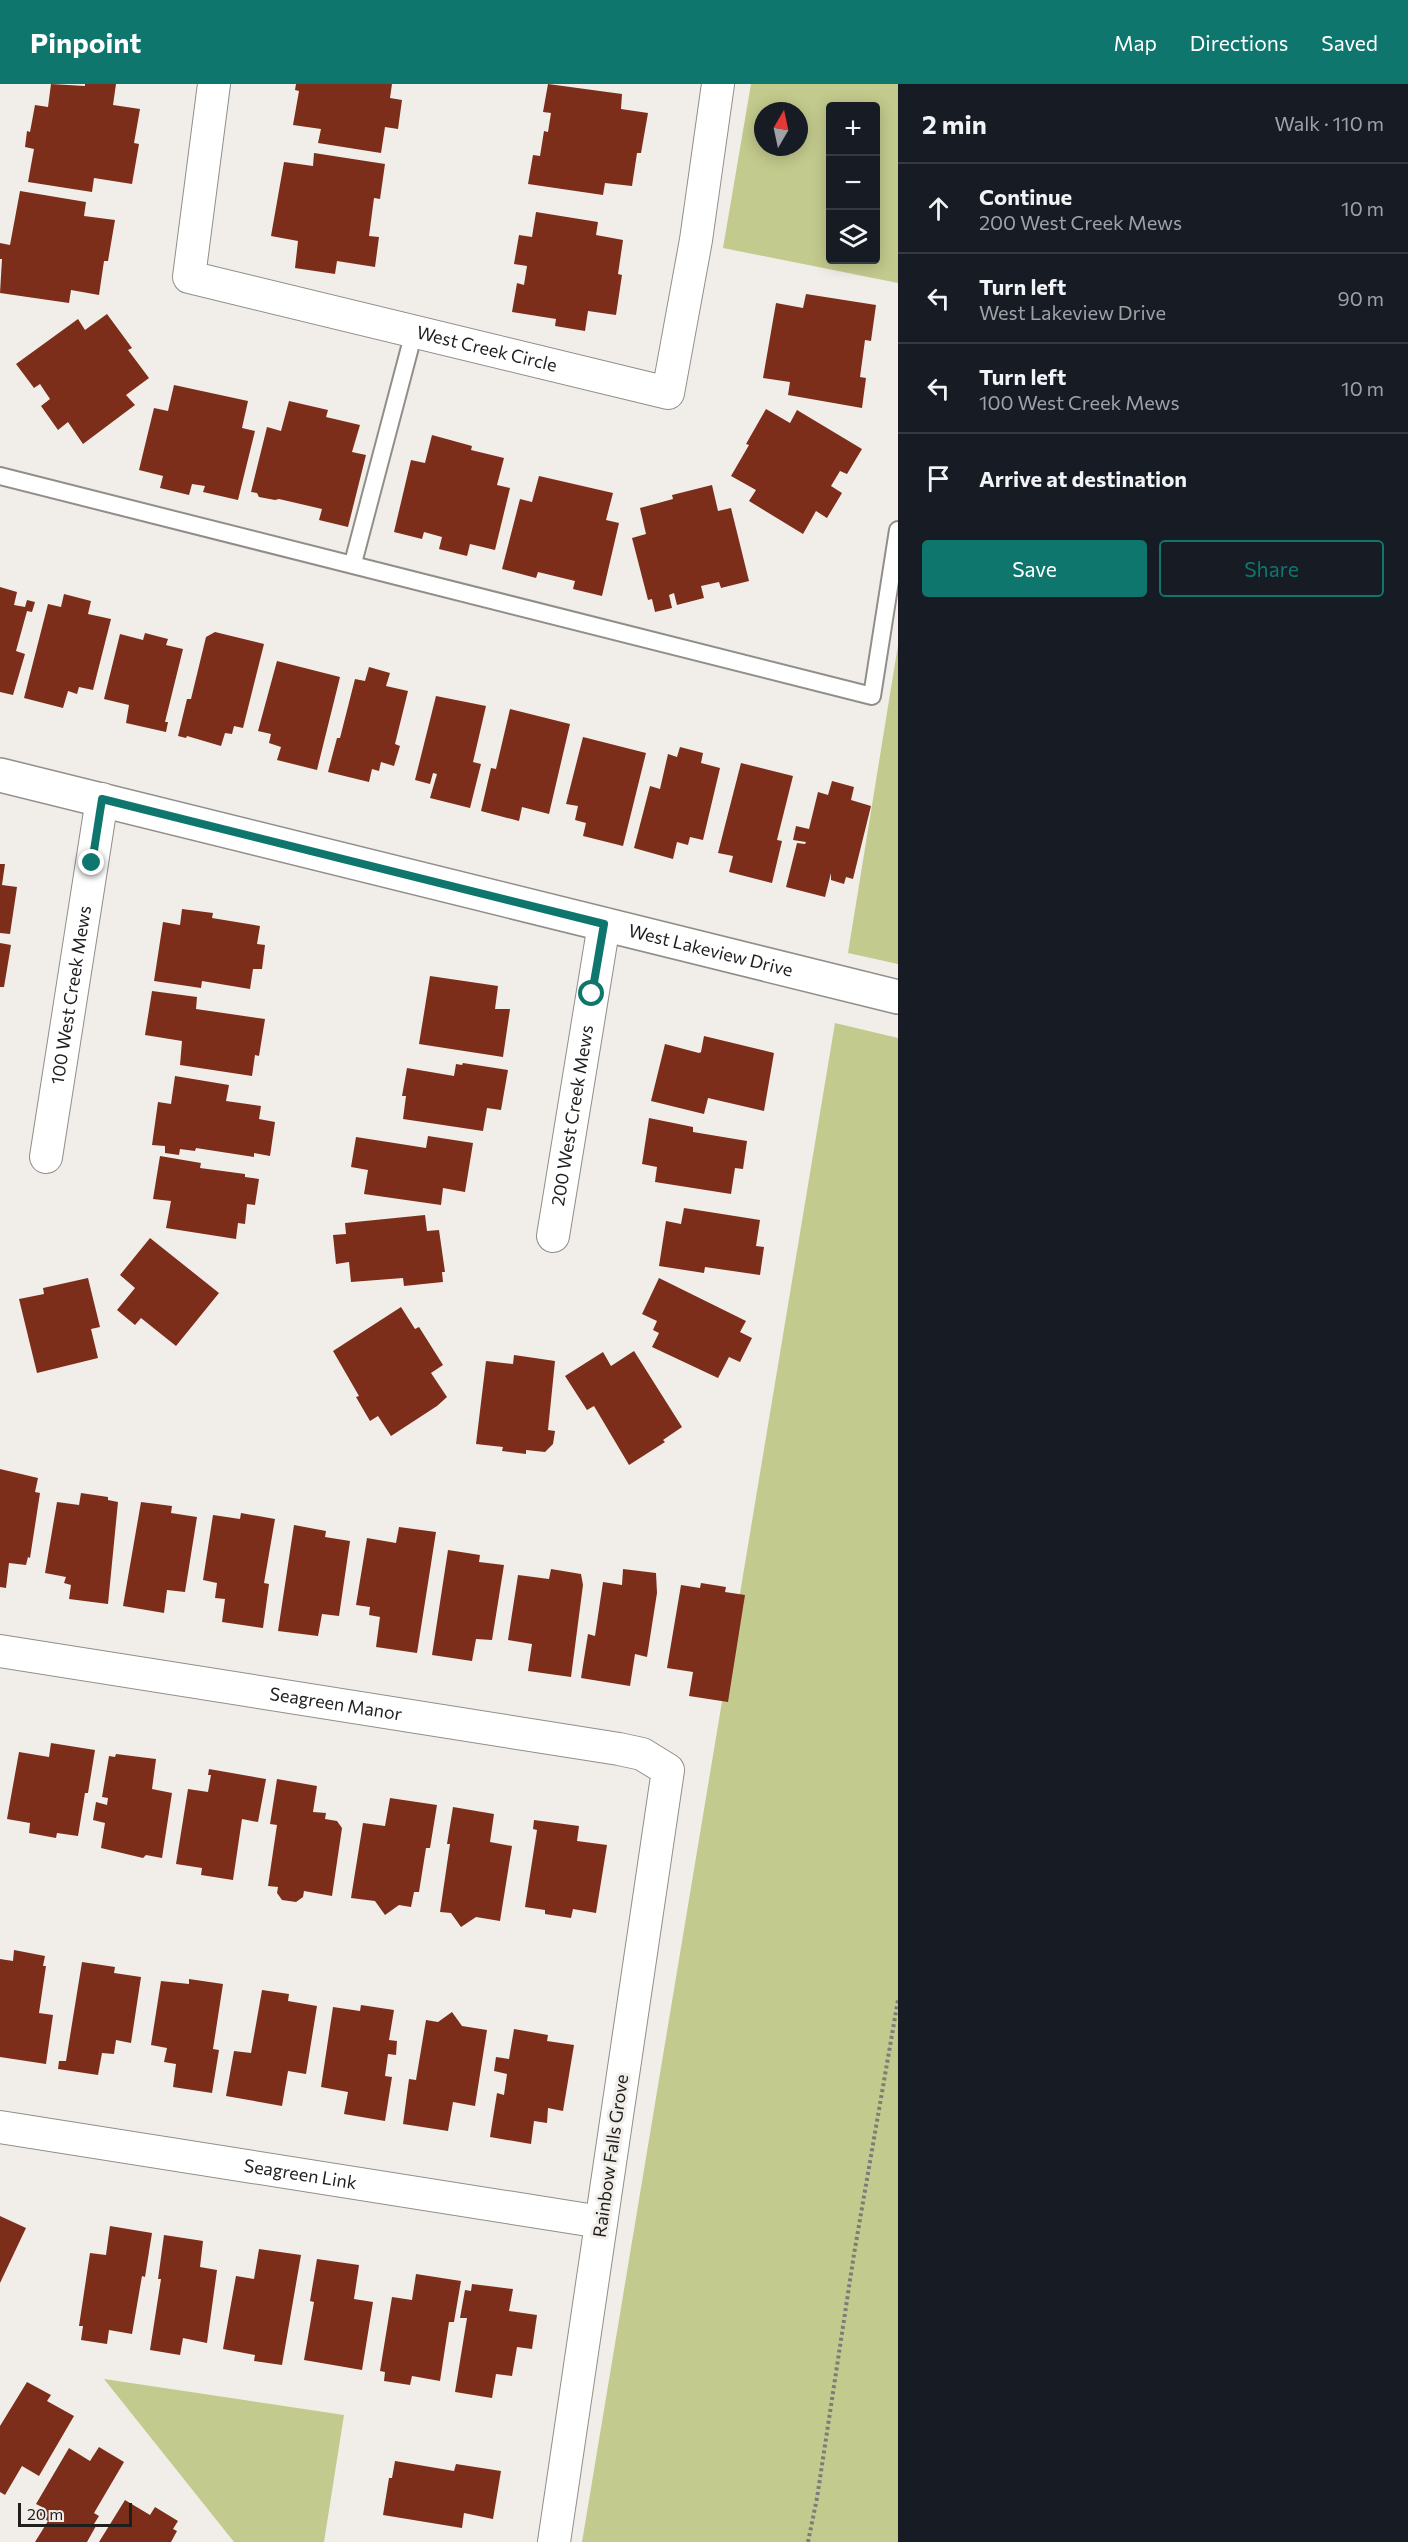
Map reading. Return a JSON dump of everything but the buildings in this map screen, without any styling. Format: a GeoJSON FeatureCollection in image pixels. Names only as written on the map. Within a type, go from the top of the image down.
{"type":"FeatureCollection","features":[{"type":"Feature","properties":{"kind":"street","name":"West Creek Circle"},"geometry":{"type":"LineString","coordinates":[[214,84],[189,277],[668,393],[696,240],[718,84]]}},
{"type":"Feature","properties":{"kind":"street","name":"West Lakeview Drive"},"geometry":{"type":"LineString","coordinates":[[0,775],[898,997]]}},
{"type":"Feature","properties":{"kind":"street","name":"100 West Creek Mews"},"geometry":{"type":"LineString","coordinates":[[46,1157],[102,799]]}},
{"type":"Feature","properties":{"kind":"street","name":"200 West Creek Mews"},"geometry":{"type":"LineString","coordinates":[[553,1236],[604,924]]}},
{"type":"Feature","properties":{"kind":"street","name":"Seagreen Manor"},"geometry":{"type":"LineString","coordinates":[[0,1651],[619,1749],[642,1754],[668,1770]]}},
{"type":"Feature","properties":{"kind":"street","name":"Rainbow Falls Grove"},"geometry":{"type":"LineString","coordinates":[[554,2542],[668,1770]]}},
{"type":"Feature","properties":{"kind":"street","name":"Seagreen Link"},"geometry":{"type":"LineString","coordinates":[[0,2127],[601,2222]]}},
{"type":"Feature","properties":{"kind":"lane"},"geometry":{"type":"LineString","coordinates":[[353,563],[414,332]]}},
{"type":"Feature","properties":{"kind":"lane"},"geometry":{"type":"LineString","coordinates":[[0,476],[353,563],[872,696],[898,530]]}},
{"type":"Feature","properties":{"kind":"path"},"geometry":{"type":"LineString","coordinates":[[808,2542],[818,2498],[854,2254],[898,2000]]}},
{"type":"Feature","properties":{"kind":"green space"},"geometry":{"type":"Polygon","coordinates":[[[751,84],[898,84],[898,283],[723,248],[751,84]]]}},
{"type":"Feature","properties":{"kind":"green space"},"geometry":{"type":"Polygon","coordinates":[[[898,645],[898,964],[848,953],[898,645]]]}},
{"type":"Feature","properties":{"kind":"green space"},"geometry":{"type":"Polygon","coordinates":[[[835,1023],[898,1038],[898,2542],[582,2542],[835,1023]]]}},
{"type":"Feature","properties":{"kind":"green space"},"geometry":{"type":"Polygon","coordinates":[[[104,2379],[344,2415],[324,2542],[234,2542],[104,2379]]]}},
{"type":"Feature","properties":{"kind":"route"},"geometry":{"type":"LineString","coordinates":[[92,863],[102,799],[604,924],[592,994]]}}]}
